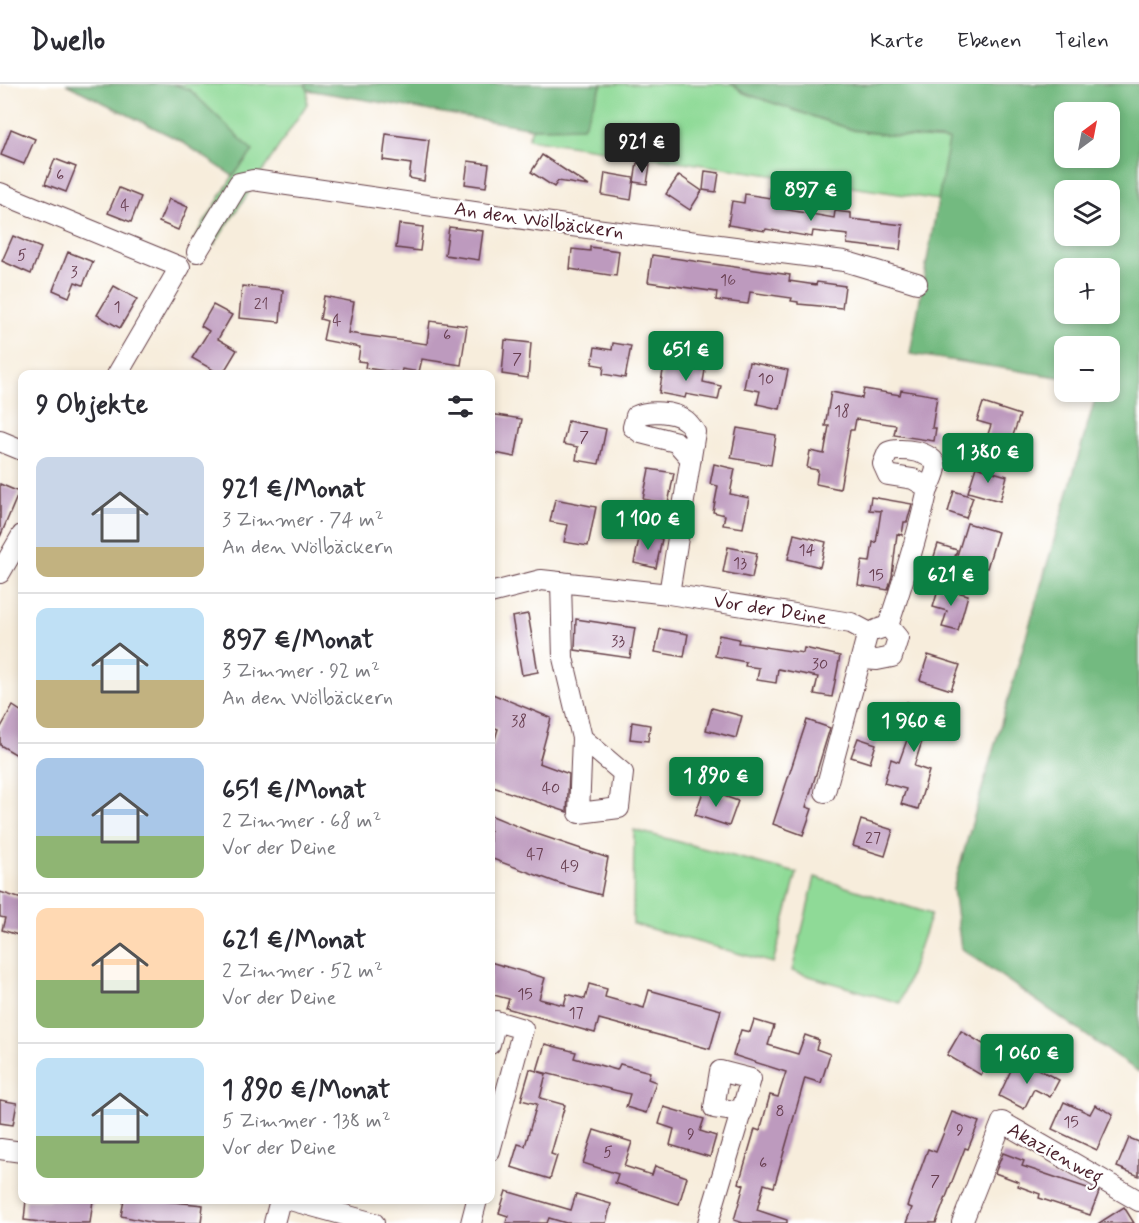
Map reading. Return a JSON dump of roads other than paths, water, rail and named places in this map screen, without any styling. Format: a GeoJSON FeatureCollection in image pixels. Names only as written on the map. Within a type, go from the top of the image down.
{"type":"FeatureCollection","features":[{"type":"Feature","properties":{"kind":"street","name":"An den Wölbäckern"},"geometry":{"type":"LineString","coordinates":[[197,252],[239,183],[253,180],[572,226],[844,261],[917,283]]}},
{"type":"Feature","properties":{"kind":"street"},"geometry":{"type":"LineString","coordinates":[[0,193],[180,267],[120,370]]}},
{"type":"Feature","properties":{"kind":"street"},"geometry":{"type":"LineString","coordinates":[[0,441],[18,448]]}},
{"type":"Feature","properties":{"kind":"street"},"geometry":{"type":"LineString","coordinates":[[669,594],[692,459]]}},
{"type":"Feature","properties":{"kind":"street"},"geometry":{"type":"LineString","coordinates":[[888,626],[915,545],[929,488]]}},
{"type":"Feature","properties":{"kind":"street"},"geometry":{"type":"LineString","coordinates":[[0,573],[18,542]]}},
{"type":"Feature","properties":{"kind":"street","name":"Vor der Deine"},"geometry":{"type":"LineString","coordinates":[[495,592],[541,580],[561,582],[669,594],[851,623],[868,632]]}},
{"type":"Feature","properties":{"kind":"street"},"geometry":{"type":"LineString","coordinates":[[561,582],[562,658],[582,738]]}},
{"type":"Feature","properties":{"kind":"street"},"geometry":{"type":"LineString","coordinates":[[825,792],[868,632],[888,626]]}},
{"type":"Feature","properties":{"kind":"street"},"geometry":{"type":"LineString","coordinates":[[862,659],[878,660],[892,657],[898,639],[888,626]]}},
{"type":"Feature","properties":{"kind":"street"},"geometry":{"type":"LineString","coordinates":[[495,1025],[496,1021],[523,1029],[495,1133]]}},
{"type":"Feature","properties":{"kind":"street"},"geometry":{"type":"LineString","coordinates":[[495,1053],[515,1059]]}},
{"type":"Feature","properties":{"kind":"street"},"geometry":{"type":"LineString","coordinates":[[708,1223],[742,1112]]}},
{"type":"Feature","properties":{"kind":"street","name":"Akazienweg"},"geometry":{"type":"LineString","coordinates":[[962,1223],[1002,1122],[1139,1201]]}},
{"type":"Feature","properties":{"kind":"street"},"geometry":{"type":"LineString","coordinates":[[0,1149],[18,1151]]}},
{"type":"Feature","properties":{"kind":"street"},"geometry":{"type":"LineString","coordinates":[[274,1223],[279,1204]]}},
{"type":"Feature","properties":{"kind":"street"},"geometry":{"type":"LineString","coordinates":[[305,1204],[374,1223]]}},
{"type":"Feature","properties":{"kind":"street"},"geometry":{"type":"LineString","coordinates":[[471,1223],[476,1204]]}}]}
